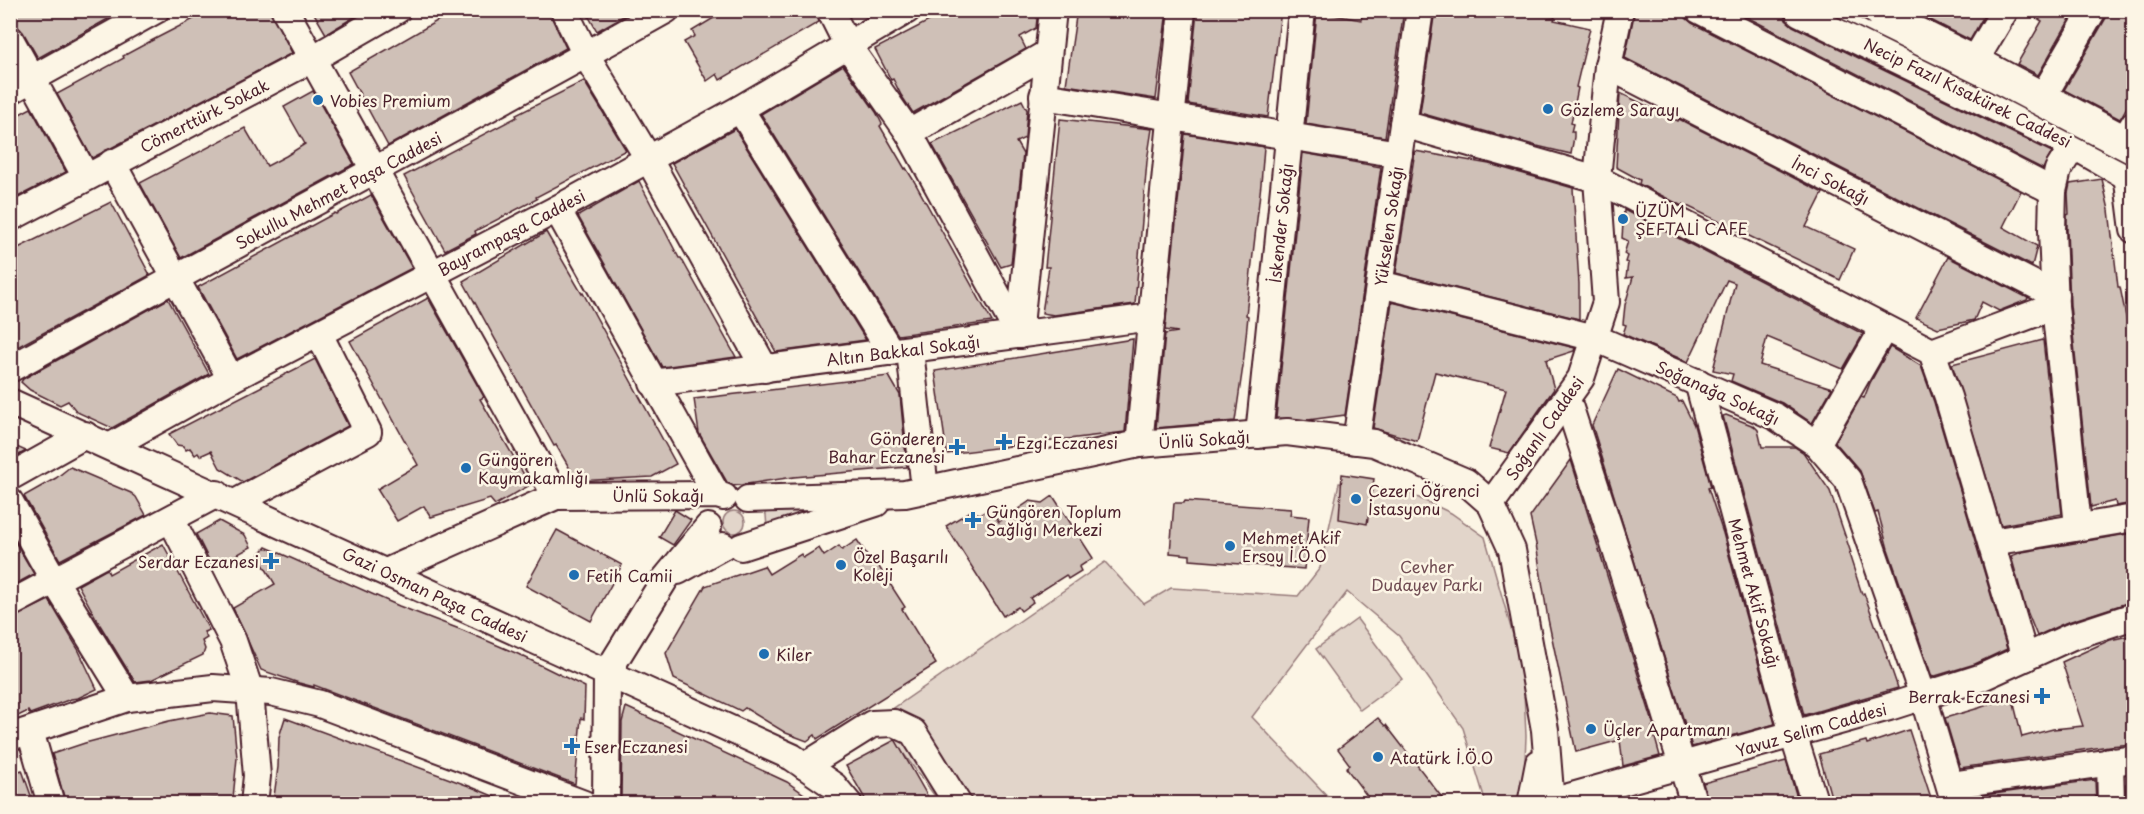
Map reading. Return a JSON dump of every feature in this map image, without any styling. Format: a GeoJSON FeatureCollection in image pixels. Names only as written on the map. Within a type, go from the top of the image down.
{"type":"FeatureCollection","features":[{"type":"Feature","properties":{"kind":"main road","name":"Necip Fazıl Kısakürek Caddesi"},"geometry":{"type":"LineString","coordinates":[[1801,10],[2075,144],[2130,152]]}},
{"type":"Feature","properties":{"kind":"main road","name":"Necip Fazıl Kısakürek Caddesi"},"geometry":{"type":"LineString","coordinates":[[1869,10],[1910,19],[1974,62],[2042,98],[2130,152]]}},
{"type":"Feature","properties":{"kind":"street"},"geometry":{"type":"LineString","coordinates":[[10,91],[156,10]]}},
{"type":"Feature","properties":{"kind":"street"},"geometry":{"type":"LineString","coordinates":[[285,10],[556,496],[386,572]]}},
{"type":"Feature","properties":{"kind":"street","name":"Cömerttürk Sokak"},"geometry":{"type":"LineString","coordinates":[[10,218],[312,59],[397,10]]}},
{"type":"Feature","properties":{"kind":"street"},"geometry":{"type":"LineString","coordinates":[[564,10],[586,55],[648,158],[765,369]]}},
{"type":"Feature","properties":{"kind":"street","name":"Sokullu Mehmet Paşa Caddesi"},"geometry":{"type":"LineString","coordinates":[[10,369],[666,10]]}},
{"type":"Feature","properties":{"kind":"street"},"geometry":{"type":"LineString","coordinates":[[830,10],[848,46],[909,132],[1019,335]]}},
{"type":"Feature","properties":{"kind":"street","name":"Bayrampaşa Caddesi"},"geometry":{"type":"LineString","coordinates":[[111,446],[231,379],[557,209],[740,109],[907,10]]}},
{"type":"Feature","properties":{"kind":"street"},"geometry":{"type":"LineString","coordinates":[[1019,335],[1053,10]]}},
{"type":"Feature","properties":{"kind":"street"},"geometry":{"type":"LineString","coordinates":[[1140,444],[1182,10]]}},
{"type":"Feature","properties":{"kind":"street","name":"İskender Sokağı"},"geometry":{"type":"LineString","coordinates":[[1258,435],[1302,10]]}},
{"type":"Feature","properties":{"kind":"street","name":"Yükselen Sokağı"},"geometry":{"type":"LineString","coordinates":[[1356,441],[1420,10]]}},
{"type":"Feature","properties":{"kind":"street"},"geometry":{"type":"LineString","coordinates":[[1699,10],[2053,191]]}},
{"type":"Feature","properties":{"kind":"street"},"geometry":{"type":"LineString","coordinates":[[1974,62],[2005,10]]}},
{"type":"Feature","properties":{"kind":"street"},"geometry":{"type":"LineString","coordinates":[[2042,98],[2092,10]]}},
{"type":"Feature","properties":{"kind":"street","name":"Soğanlı Caddesi"},"geometry":{"type":"LineString","coordinates":[[1491,504],[1581,378],[1606,302],[1597,179],[1615,11]]}},
{"type":"Feature","properties":{"kind":"street"},"geometry":{"type":"LineString","coordinates":[[10,39],[86,177]]}},
{"type":"Feature","properties":{"kind":"street"},"geometry":{"type":"LineString","coordinates":[[909,132],[1048,53]]}},
{"type":"Feature","properties":{"kind":"street","name":"İnci Sokağı"},"geometry":{"type":"LineString","coordinates":[[1608,66],[2055,301]]}},
{"type":"Feature","properties":{"kind":"street"},"geometry":{"type":"LineString","coordinates":[[1044,96],[1399,154]]}},
{"type":"Feature","properties":{"kind":"street"},"geometry":{"type":"LineString","coordinates":[[606,804],[608,673],[665,579],[724,540],[915,492],[900,351],[740,109]]}},
{"type":"Feature","properties":{"kind":"street"},"geometry":{"type":"LineString","coordinates":[[1404,124],[1597,179],[1932,352],[1948,397],[2025,658]]}},
{"type":"Feature","properties":{"kind":"street"},"geometry":{"type":"LineString","coordinates":[[2075,144],[2058,170],[2053,191],[2052,230],[2055,301],[2078,526]]}},
{"type":"Feature","properties":{"kind":"street"},"geometry":{"type":"LineString","coordinates":[[2130,152],[2133,230]]}},
{"type":"Feature","properties":{"kind":"street"},"geometry":{"type":"LineString","coordinates":[[112,163],[231,379]]}},
{"type":"Feature","properties":{"kind":"street"},"geometry":{"type":"LineString","coordinates":[[557,209],[653,383],[730,497],[759,511],[760,528],[750,543],[724,540]]}},
{"type":"Feature","properties":{"kind":"street","name":"Soğanağa Sokağı"},"geometry":{"type":"LineString","coordinates":[[1380,284],[1594,338],[1776,417],[1817,444],[1848,480],[1923,696],[1952,794]]}},
{"type":"Feature","properties":{"kind":"street"},"geometry":{"type":"LineString","coordinates":[[1932,352],[2055,301]]}},
{"type":"Feature","properties":{"kind":"street","name":"Altın Bakkal Sokağı"},"geometry":{"type":"LineString","coordinates":[[653,383],[1152,317]]}},
{"type":"Feature","properties":{"kind":"street"},"geometry":{"type":"LineString","coordinates":[[1817,444],[1884,328]]}},
{"type":"Feature","properties":{"kind":"street"},"geometry":{"type":"LineString","coordinates":[[10,604],[171,519],[226,498],[368,432],[319,334]]}},
{"type":"Feature","properties":{"kind":"street","name":"Mehmet Akif Sokağı"},"geometry":{"type":"LineString","coordinates":[[1698,382],[1793,734],[1815,804]]}},
{"type":"Feature","properties":{"kind":"street"},"geometry":{"type":"LineString","coordinates":[[1567,399],[1617,550],[1694,804]]}},
{"type":"Feature","properties":{"kind":"street","name":"Gazi Osman Paşa Caddesi"},"geometry":{"type":"LineString","coordinates":[[10,402],[226,498],[792,757],[834,786],[849,804]]}},
{"type":"Feature","properties":{"kind":"street","name":"Ünlü Sokağı"},"geometry":{"type":"LineString","coordinates":[[556,496],[730,497],[915,492],[1140,444],[1287,432],[1374,443],[1466,482],[1491,504]]}},
{"type":"Feature","properties":{"kind":"street"},"geometry":{"type":"LineString","coordinates":[[10,477],[85,435]]}},
{"type":"Feature","properties":{"kind":"street"},"geometry":{"type":"LineString","coordinates":[[724,540],[711,509],[730,497]]}},
{"type":"Feature","properties":{"kind":"street"},"geometry":{"type":"LineString","coordinates":[[10,501],[54,580],[127,698]]}},
{"type":"Feature","properties":{"kind":"street"},"geometry":{"type":"LineString","coordinates":[[1491,504],[1512,550],[1545,730],[1544,803]]}},
{"type":"Feature","properties":{"kind":"street"},"geometry":{"type":"LineString","coordinates":[[1992,542],[2133,518]]}},
{"type":"Feature","properties":{"kind":"street"},"geometry":{"type":"LineString","coordinates":[[171,519],[233,641],[250,691],[257,776],[254,804]]}},
{"type":"Feature","properties":{"kind":"street","name":"Yavuz Selim Caddesi"},"geometry":{"type":"LineString","coordinates":[[1544,803],[1793,734],[1980,678],[2070,637],[2133,616]]}},
{"type":"Feature","properties":{"kind":"street"},"geometry":{"type":"LineString","coordinates":[[51,804],[20,734],[127,698],[213,688],[271,692],[320,704],[584,804]]}},
{"type":"Feature","properties":{"kind":"street"},"geometry":{"type":"LineString","coordinates":[[805,766],[872,724],[894,723],[913,732],[958,804]]}},
{"type":"Feature","properties":{"kind":"street"},"geometry":{"type":"LineString","coordinates":[[1952,794],[2122,760],[2111,804]]}},
{"type":"Feature","properties":{"kind":"green space","name":"Cevher Dudayev Parkı"},"geometry":{"type":"Polygon","coordinates":[[[1339,483],[1406,492],[1451,513],[1485,537],[1523,670],[1526,736],[1524,785],[1520,803],[1486,803],[1463,728],[1399,636],[1347,592],[1252,717],[1334,803],[940,803],[878,719],[1105,562],[1144,604],[1171,588],[1298,596],[1320,568],[1339,483]]]}},
{"type":"Feature","properties":{"kind":"green space"},"geometry":{"type":"Polygon","coordinates":[[[876,499],[767,528],[766,515],[762,508],[876,499]]]}},
{"type":"Feature","properties":{"kind":"green space"},"geometry":{"type":"Polygon","coordinates":[[[734,511],[742,514],[745,522],[742,530],[734,533],[726,530],[723,522],[726,514],[734,511]]]}},
{"type":"Feature","properties":{"kind":"green space"},"geometry":{"type":"Polygon","coordinates":[[[1357,619],[1402,679],[1360,710],[1316,649],[1357,619]]]}},
{"type":"Feature","properties":{"kind":"building"},"geometry":{"type":"Polygon","coordinates":[[[10,10],[124,10],[38,58],[23,32],[10,17],[10,10]]]}},
{"type":"Feature","properties":{"kind":"building"},"geometry":{"type":"Polygon","coordinates":[[[211,10],[270,10],[292,53],[92,158],[57,94],[211,10]]]}},
{"type":"Feature","properties":{"kind":"building"},"geometry":{"type":"Polygon","coordinates":[[[312,10],[366,10],[326,34],[312,10]]]}},
{"type":"Feature","properties":{"kind":"building"},"geometry":{"type":"Polygon","coordinates":[[[456,10],[548,10],[566,48],[388,146],[348,72],[456,10]]]}},
{"type":"Feature","properties":{"kind":"building"},"geometry":{"type":"Polygon","coordinates":[[[585,10],[634,10],[597,31],[585,10]]]}},
{"type":"Feature","properties":{"kind":"building"},"geometry":{"type":"Polygon","coordinates":[[[727,10],[815,10],[819,22],[720,80],[717,74],[707,81],[684,42],[695,36],[692,31],[727,10]]]}},
{"type":"Feature","properties":{"kind":"building"},"geometry":{"type":"Polygon","coordinates":[[[950,10],[1038,10],[1036,28],[1020,37],[1026,49],[913,113],[893,79],[891,80],[875,49],[950,10]]]}},
{"type":"Feature","properties":{"kind":"building"},"geometry":{"type":"Polygon","coordinates":[[[1077,10],[1167,10],[1156,99],[1066,85],[1077,10]]]}},
{"type":"Feature","properties":{"kind":"building"},"geometry":{"type":"Polygon","coordinates":[[[1197,10],[1281,10],[1268,117],[1188,104],[1197,10]]]}},
{"type":"Feature","properties":{"kind":"building"},"geometry":{"type":"Polygon","coordinates":[[[1364,10],[1404,10],[1385,137],[1306,124],[1317,12],[1361,20],[1364,10]]]}},
{"type":"Feature","properties":{"kind":"building"},"geometry":{"type":"Polygon","coordinates":[[[1435,10],[1528,10],[1555,17],[1554,20],[1590,28],[1576,87],[1578,88],[1571,123],[1573,124],[1571,132],[1574,132],[1574,137],[1571,154],[1420,113],[1435,10]]]}},
{"type":"Feature","properties":{"kind":"building"},"geometry":{"type":"Polygon","coordinates":[[[1635,10],[1684,10],[1686,18],[1692,23],[2021,191],[2003,227],[2037,246],[2032,266],[1625,58],[1635,10]]]}},
{"type":"Feature","properties":{"kind":"building"},"geometry":{"type":"Polygon","coordinates":[[[1733,10],[1783,10],[1786,20],[1793,26],[2052,152],[2043,169],[1733,10]]]}},
{"type":"Feature","properties":{"kind":"building"},"geometry":{"type":"Polygon","coordinates":[[[1911,10],[1987,10],[1970,40],[1911,10]]]}},
{"type":"Feature","properties":{"kind":"building"},"geometry":{"type":"Polygon","coordinates":[[[2024,10],[2075,10],[2038,75],[2017,64],[2042,21],[2024,10]]]}},
{"type":"Feature","properties":{"kind":"building"},"geometry":{"type":"Polygon","coordinates":[[[2108,10],[2133,10],[2133,96],[2120,119],[2064,90],[2106,18],[2108,10]]]}},
{"type":"Feature","properties":{"kind":"building"},"geometry":{"type":"Polygon","coordinates":[[[843,65],[876,112],[882,124],[880,126],[914,181],[992,322],[898,335],[761,114],[843,65]]]}},
{"type":"Feature","properties":{"kind":"building"},"geometry":{"type":"Polygon","coordinates":[[[584,81],[626,150],[536,197],[537,199],[475,231],[476,234],[445,250],[404,176],[584,81]]]}},
{"type":"Feature","properties":{"kind":"building"},"geometry":{"type":"Polygon","coordinates":[[[313,91],[354,164],[181,258],[140,183],[245,128],[267,166],[286,156],[305,144],[284,107],[313,91]]]}},
{"type":"Feature","properties":{"kind":"building"},"geometry":{"type":"Polygon","coordinates":[[[1620,93],[1678,121],[1679,119],[1823,193],[1806,227],[1854,249],[1840,280],[1683,204],[1682,206],[1639,184],[1640,180],[1616,167],[1620,93]]]}},
{"type":"Feature","properties":{"kind":"building"},"geometry":{"type":"Polygon","coordinates":[[[1022,100],[1027,110],[1025,138],[1016,142],[1023,154],[1011,264],[1001,267],[932,144],[1022,100]]]}},
{"type":"Feature","properties":{"kind":"building"},"geometry":{"type":"Polygon","coordinates":[[[31,108],[66,172],[10,201],[10,119],[31,108]]]}},
{"type":"Feature","properties":{"kind":"building"},"geometry":{"type":"Polygon","coordinates":[[[1060,119],[1152,129],[1147,161],[1135,304],[1054,315],[1042,313],[1049,267],[1045,267],[1060,119]]]}},
{"type":"Feature","properties":{"kind":"building"},"geometry":{"type":"Polygon","coordinates":[[[735,129],[866,340],[776,352],[672,163],[735,129]]]}},
{"type":"Feature","properties":{"kind":"building"},"geometry":{"type":"Polygon","coordinates":[[[1185,134],[1264,147],[1246,315],[1248,316],[1235,421],[1156,428],[1165,334],[1178,332],[1165,330],[1185,134]]]}},
{"type":"Feature","properties":{"kind":"building"},"geometry":{"type":"Polygon","coordinates":[[[1415,151],[1489,164],[1573,188],[1579,319],[1396,273],[1415,151]]]}},
{"type":"Feature","properties":{"kind":"building"},"geometry":{"type":"Polygon","coordinates":[[[1303,153],[1381,167],[1345,415],[1308,420],[1276,418],[1303,153]]]}},
{"type":"Feature","properties":{"kind":"building"},"geometry":{"type":"Polygon","coordinates":[[[2102,179],[2109,210],[2118,287],[2120,287],[2127,322],[2131,364],[2133,364],[2133,503],[2116,506],[2115,501],[2091,507],[2070,305],[2067,215],[2069,214],[2070,184],[2102,179]]]}},
{"type":"Feature","properties":{"kind":"building"},"geometry":{"type":"Polygon","coordinates":[[[639,181],[679,258],[736,357],[662,367],[578,216],[639,181]]]}},
{"type":"Feature","properties":{"kind":"building"},"geometry":{"type":"Polygon","coordinates":[[[371,195],[412,268],[237,359],[198,287],[371,195]]]}},
{"type":"Feature","properties":{"kind":"building"},"geometry":{"type":"Polygon","coordinates":[[[111,202],[150,275],[10,351],[10,252],[111,202]]]}},
{"type":"Feature","properties":{"kind":"building"},"geometry":{"type":"Polygon","coordinates":[[[1624,210],[1863,334],[1843,369],[1767,337],[1760,365],[1832,388],[1812,423],[1782,403],[1731,381],[1733,374],[1713,370],[1735,283],[1727,280],[1688,362],[1623,334],[1626,325],[1623,324],[1625,305],[1633,277],[1626,278],[1628,263],[1625,262],[1627,256],[1624,254],[1628,241],[1622,238],[1624,210]]]}},
{"type":"Feature","properties":{"kind":"building"},"geometry":{"type":"Polygon","coordinates":[[[546,232],[583,293],[676,464],[652,477],[577,481],[556,445],[554,446],[463,281],[546,232]]]}},
{"type":"Feature","properties":{"kind":"building"},"geometry":{"type":"Polygon","coordinates":[[[1948,257],[2028,298],[2027,300],[1999,311],[1982,302],[1974,320],[1938,328],[1916,318],[1948,257]]]}},
{"type":"Feature","properties":{"kind":"building"},"geometry":{"type":"Polygon","coordinates":[[[428,298],[484,397],[480,399],[530,485],[495,505],[490,499],[431,517],[424,506],[397,521],[377,489],[418,465],[350,341],[428,298]]]}},
{"type":"Feature","properties":{"kind":"building"},"geometry":{"type":"Polygon","coordinates":[[[168,299],[209,374],[112,428],[77,412],[68,401],[60,405],[30,390],[21,382],[23,379],[168,299]]]}},
{"type":"Feature","properties":{"kind":"building"},"geometry":{"type":"Polygon","coordinates":[[[1392,302],[1575,348],[1574,351],[1546,360],[1554,389],[1509,453],[1489,448],[1506,389],[1435,372],[1417,441],[1373,428],[1392,302]]]}},
{"type":"Feature","properties":{"kind":"building"},"geometry":{"type":"Polygon","coordinates":[[[1133,339],[1125,432],[947,454],[935,371],[1133,339]]]}},
{"type":"Feature","properties":{"kind":"building"},"geometry":{"type":"Polygon","coordinates":[[[2043,340],[2062,514],[2001,525],[1952,364],[2043,340]]]}},
{"type":"Feature","properties":{"kind":"building"},"geometry":{"type":"Polygon","coordinates":[[[1890,347],[1921,366],[1934,402],[2007,649],[1975,664],[1932,677],[1888,549],[1878,512],[1875,513],[1860,471],[1835,442],[1861,397],[1864,398],[1890,347]]]}},
{"type":"Feature","properties":{"kind":"building"},"geometry":{"type":"Polygon","coordinates":[[[315,359],[348,426],[243,482],[220,468],[211,451],[200,456],[198,453],[195,455],[190,448],[186,450],[183,446],[177,445],[169,434],[315,359]]]}},
{"type":"Feature","properties":{"kind":"building"},"geometry":{"type":"Polygon","coordinates":[[[1618,369],[1677,398],[1679,402],[1682,401],[1694,425],[1711,487],[1708,488],[1723,533],[1775,724],[1692,747],[1592,425],[1618,369]]]}},
{"type":"Feature","properties":{"kind":"building"},"geometry":{"type":"Polygon","coordinates":[[[889,376],[900,395],[907,467],[794,477],[733,486],[727,482],[699,433],[694,399],[889,376]]]}},
{"type":"Feature","properties":{"kind":"building"},"geometry":{"type":"Polygon","coordinates":[[[1726,415],[1754,426],[1758,430],[1762,447],[1795,447],[1803,452],[1830,491],[1862,594],[1864,593],[1898,688],[1804,715],[1723,416],[1726,415]]]}},
{"type":"Feature","properties":{"kind":"building"},"geometry":{"type":"Polygon","coordinates":[[[10,444],[26,451],[10,460],[10,444]]]}},
{"type":"Feature","properties":{"kind":"building"},"geometry":{"type":"Polygon","coordinates":[[[1571,460],[1654,726],[1652,727],[1660,756],[1623,766],[1620,740],[1576,752],[1548,619],[1530,517],[1571,460]]]}},
{"type":"Feature","properties":{"kind":"building"},"geometry":{"type":"Polygon","coordinates":[[[70,467],[131,493],[136,497],[146,515],[60,560],[24,496],[56,478],[70,467]]]}},
{"type":"Feature","properties":{"kind":"building","name":"Cezeri Öğrenci İstasyonu"},"geometry":{"type":"Polygon","coordinates":[[[1342,474],[1374,479],[1367,524],[1339,519],[1342,474]]]}},
{"type":"Feature","properties":{"kind":"building"},"geometry":{"type":"Polygon","coordinates":[[[1053,496],[1093,558],[1079,567],[1081,571],[1068,579],[1066,575],[1030,598],[1033,602],[1021,611],[1018,607],[1003,616],[946,526],[969,512],[981,514],[990,508],[999,522],[1030,501],[1043,503],[1053,496]]]}},
{"type":"Feature","properties":{"kind":"building"},"geometry":{"type":"Polygon","coordinates":[[[1185,501],[1291,509],[1290,515],[1309,517],[1304,569],[1190,560],[1190,555],[1170,553],[1174,503],[1185,501]]]}},
{"type":"Feature","properties":{"kind":"building"},"geometry":{"type":"Polygon","coordinates":[[[675,510],[691,520],[673,545],[659,537],[675,510]]]}},
{"type":"Feature","properties":{"kind":"building"},"geometry":{"type":"Polygon","coordinates":[[[219,521],[245,535],[251,547],[213,568],[196,534],[219,521]]]}},
{"type":"Feature","properties":{"kind":"building","name":"Fetih Camii"},"geometry":{"type":"Polygon","coordinates":[[[557,530],[622,565],[591,621],[526,586],[557,530]]]}},
{"type":"Feature","properties":{"kind":"building"},"geometry":{"type":"Polygon","coordinates":[[[10,533],[34,574],[10,587],[10,533]]]}},
{"type":"Feature","properties":{"kind":"building"},"geometry":{"type":"Polygon","coordinates":[[[2133,533],[2133,601],[2065,623],[2037,636],[2025,606],[2011,556],[2022,552],[2133,533]]]}},
{"type":"Feature","properties":{"kind":"building","name":"Kiler"},"geometry":{"type":"Polygon","coordinates":[[[857,540],[869,558],[872,556],[905,607],[902,609],[936,664],[817,739],[815,735],[807,741],[786,733],[745,708],[741,711],[674,679],[666,653],[705,586],[764,566],[769,574],[801,554],[803,558],[819,548],[824,556],[839,546],[842,550],[857,540]]]}},
{"type":"Feature","properties":{"kind":"building"},"geometry":{"type":"Polygon","coordinates":[[[163,544],[209,630],[204,632],[207,638],[202,641],[205,649],[203,655],[151,680],[135,682],[78,585],[107,569],[109,574],[163,544]]]}},
{"type":"Feature","properties":{"kind":"building"},"geometry":{"type":"Polygon","coordinates":[[[266,547],[399,606],[518,654],[585,687],[584,719],[581,718],[575,784],[314,685],[314,687],[299,683],[261,670],[233,608],[275,584],[258,556],[266,547]]]}},
{"type":"Feature","properties":{"kind":"building"},"geometry":{"type":"Polygon","coordinates":[[[49,600],[78,649],[97,689],[30,714],[28,711],[10,720],[10,619],[49,600]]]}},
{"type":"Feature","properties":{"kind":"building"},"geometry":{"type":"Polygon","coordinates":[[[2133,635],[2133,744],[1960,768],[1945,718],[2012,696],[2022,737],[2053,729],[2083,726],[2062,662],[2110,640],[2133,635]]]}},
{"type":"Feature","properties":{"kind":"building"},"geometry":{"type":"Polygon","coordinates":[[[626,707],[787,782],[818,804],[632,804],[621,799],[622,722],[626,707]]]}},
{"type":"Feature","properties":{"kind":"building"},"geometry":{"type":"Polygon","coordinates":[[[210,713],[233,716],[237,758],[233,798],[188,799],[187,804],[66,804],[52,754],[169,721],[210,713]]]}},
{"type":"Feature","properties":{"kind":"building"},"geometry":{"type":"Polygon","coordinates":[[[285,718],[512,804],[273,804],[279,737],[285,718]]]}},
{"type":"Feature","properties":{"kind":"building","name":"Atatürk İ.Ö.O"},"geometry":{"type":"Polygon","coordinates":[[[1378,718],[1386,725],[1447,804],[1373,804],[1346,768],[1350,765],[1338,749],[1378,718]]]}},
{"type":"Feature","properties":{"kind":"building"},"geometry":{"type":"Polygon","coordinates":[[[1909,730],[1933,804],[1833,804],[1819,754],[1866,741],[1867,744],[1909,730]]]}},
{"type":"Feature","properties":{"kind":"building"},"geometry":{"type":"Polygon","coordinates":[[[895,740],[932,804],[868,804],[846,766],[895,740]]]}},
{"type":"Feature","properties":{"kind":"building"},"geometry":{"type":"Polygon","coordinates":[[[1786,761],[1799,804],[1709,804],[1703,783],[1786,761]]]}},
{"type":"Feature","properties":{"kind":"building"},"geometry":{"type":"Polygon","coordinates":[[[22,770],[34,804],[10,804],[10,774],[22,770]]]}},
{"type":"Feature","properties":{"kind":"building"},"geometry":{"type":"Polygon","coordinates":[[[2095,780],[2096,804],[1979,804],[1979,796],[2095,780]]]}},
{"type":"Feature","properties":{"kind":"building"},"geometry":{"type":"Polygon","coordinates":[[[2133,783],[2133,804],[2126,804],[2126,784],[2133,783]]]}},
{"type":"Feature","properties":{"kind":"tram line"},"geometry":{"type":"LineString","coordinates":[[1823,10],[1991,92],[2134,167]]}},
{"type":"Feature","properties":{"kind":"tram line"},"geometry":{"type":"LineString","coordinates":[[1845,10],[1869,23]]}},
{"type":"Feature","properties":{"kind":"place","name":"Vobies Premium"},"geometry":{"type":"Point","coordinates":[318,100]}},
{"type":"Feature","properties":{"kind":"place","name":"Gözleme Sarayı"},"geometry":{"type":"Point","coordinates":[1548,109]}},
{"type":"Feature","properties":{"kind":"place","name":"ÜZÜM ŞEFTALİ CAFE"},"geometry":{"type":"Point","coordinates":[1623,219]}},
{"type":"Feature","properties":{"kind":"place","name":"Ezgi Eczanesi"},"geometry":{"type":"Point","coordinates":[1004,442]}},
{"type":"Feature","properties":{"kind":"place","name":"Gönderen Bahar Eczanesi"},"geometry":{"type":"Point","coordinates":[957,447]}},
{"type":"Feature","properties":{"kind":"place","name":"Güngören Kaymakamlığı"},"geometry":{"type":"Point","coordinates":[466,468]}},
{"type":"Feature","properties":{"kind":"place","name":"Cezeri Öğrenci İstasyonu"},"geometry":{"type":"Point","coordinates":[1356,499]}},
{"type":"Feature","properties":{"kind":"place","name":"Güngören Toplum Sağlığı Merkezi"},"geometry":{"type":"Point","coordinates":[973,520]}},
{"type":"Feature","properties":{"kind":"place","name":"Mehmet Akif Ersoy İ.Ö.O"},"geometry":{"type":"Point","coordinates":[1230,546]}},
{"type":"Feature","properties":{"kind":"place","name":"Serdar Eczanesi"},"geometry":{"type":"Point","coordinates":[271,561]}},
{"type":"Feature","properties":{"kind":"place","name":"Özel Başarılı Koleji"},"geometry":{"type":"Point","coordinates":[841,565]}},
{"type":"Feature","properties":{"kind":"place","name":"Fetih Camii"},"geometry":{"type":"Point","coordinates":[574,575]}},
{"type":"Feature","properties":{"kind":"place","name":"Kiler"},"geometry":{"type":"Point","coordinates":[764,654]}},
{"type":"Feature","properties":{"kind":"place","name":"Berrak Eczanesi"},"geometry":{"type":"Point","coordinates":[2042,696]}},
{"type":"Feature","properties":{"kind":"place","name":"Üçler Apartmanı"},"geometry":{"type":"Point","coordinates":[1591,729]}},
{"type":"Feature","properties":{"kind":"place","name":"Eser Eczanesi"},"geometry":{"type":"Point","coordinates":[572,746]}},
{"type":"Feature","properties":{"kind":"place","name":"Atatürk İ.Ö.O"},"geometry":{"type":"Point","coordinates":[1378,757]}}]}
